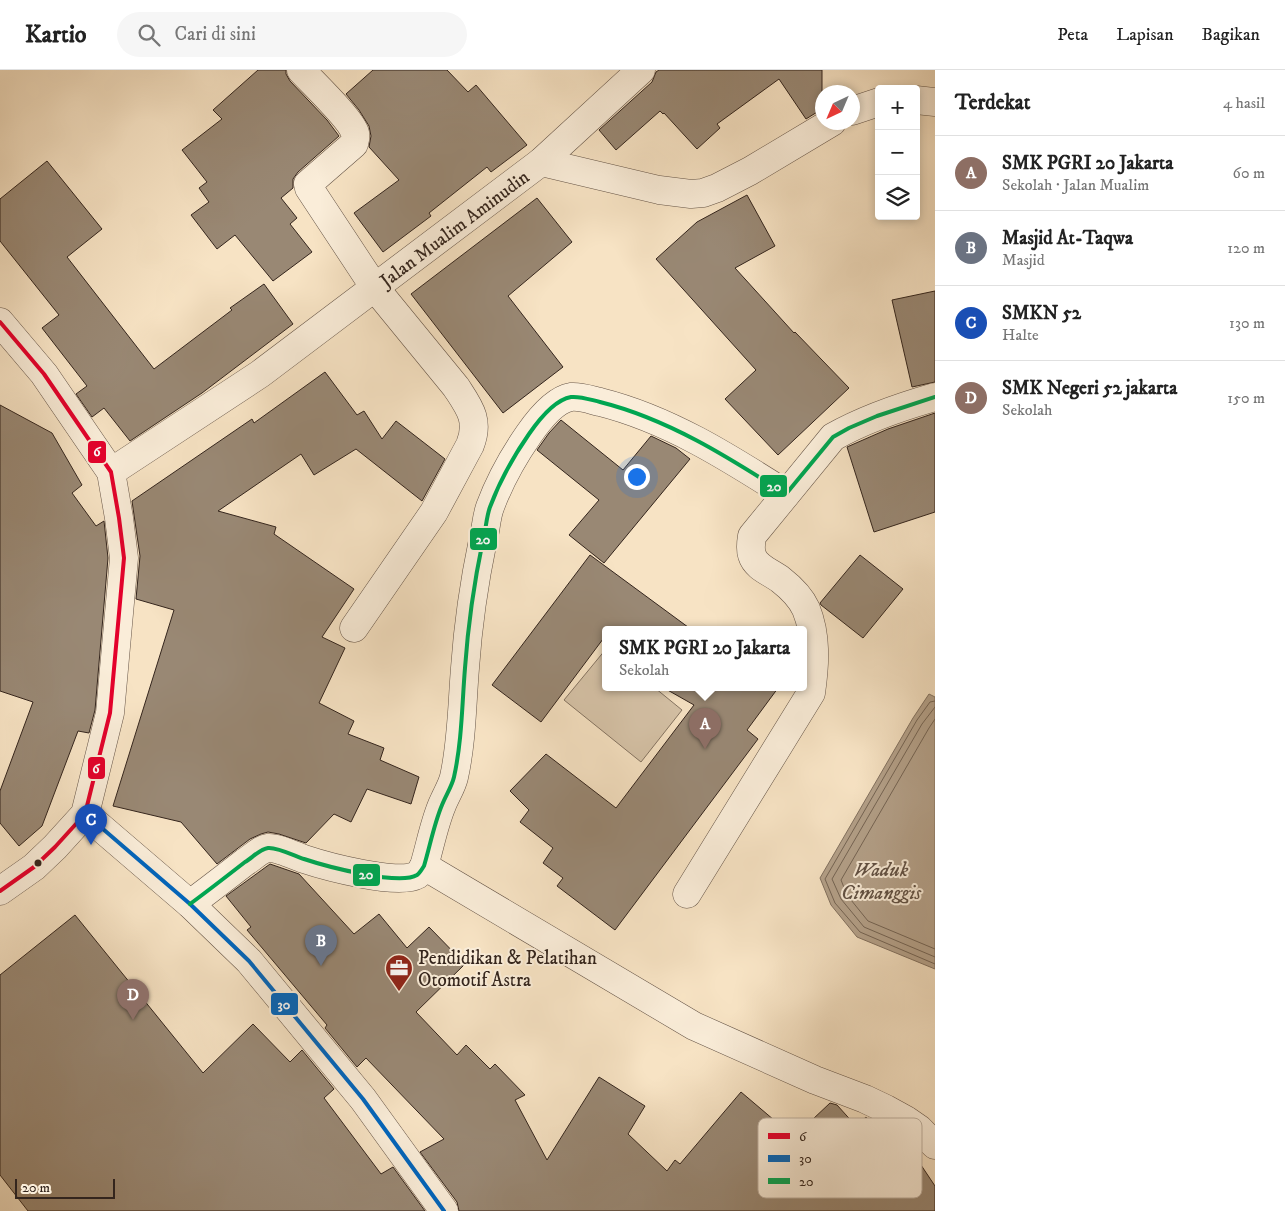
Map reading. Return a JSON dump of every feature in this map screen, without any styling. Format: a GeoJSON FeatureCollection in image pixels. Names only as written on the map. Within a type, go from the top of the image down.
{"type":"FeatureCollection","features":[{"type":"Feature","properties":{"kind":"street"},"geometry":{"type":"LineString","coordinates":[[301,70],[344,117],[354,131],[356,138],[354,144],[310,182],[308,186],[375,288],[456,387],[473,417],[474,427],[470,445],[434,512],[354,628]]}},
{"type":"Feature","properties":{"kind":"street"},"geometry":{"type":"LineString","coordinates":[[541,162],[641,70]]}},
{"type":"Feature","properties":{"kind":"street"},"geometry":{"type":"LineString","coordinates":[[920,100],[935,102]]}},
{"type":"Feature","properties":{"kind":"street"},"geometry":{"type":"LineString","coordinates":[[860,108],[875,103]]}},
{"type":"Feature","properties":{"kind":"street","name":"Jalan Mualim Aminudin"},"geometry":{"type":"LineString","coordinates":[[111,472],[260,374],[541,162],[660,190],[691,194],[703,193],[750,171],[819,130]]}},
{"type":"Feature","properties":{"kind":"street"},"geometry":{"type":"LineString","coordinates":[[0,322],[44,374],[111,472],[124,558],[110,713],[85,814],[55,848],[34,867],[0,891]]}},
{"type":"Feature","properties":{"kind":"street"},"geometry":{"type":"LineString","coordinates":[[190,904],[256,854],[269,848],[356,873],[387,878],[414,876],[424,866],[442,806],[454,779],[461,731],[470,604],[489,509],[509,465],[534,427],[550,408],[570,397],[581,397],[612,405],[651,419],[707,445],[748,469],[790,489]]}},
{"type":"Feature","properties":{"kind":"street"},"geometry":{"type":"LineString","coordinates":[[687,894],[811,693],[815,650],[805,608],[793,591],[758,565],[752,554],[752,536],[833,437],[848,428],[877,416],[935,398]]}},
{"type":"Feature","properties":{"kind":"street"},"geometry":{"type":"LineString","coordinates":[[85,814],[190,904],[249,961],[363,1099],[444,1211]]}},
{"type":"Feature","properties":{"kind":"street"},"geometry":{"type":"LineString","coordinates":[[424,866],[694,1026],[815,1080],[865,1099],[902,1118]]}},
{"type":"Feature","properties":{"kind":"street"},"geometry":{"type":"LineString","coordinates":[[922,1132],[935,1145]]}},
{"type":"Feature","properties":{"kind":"shaded area"},"geometry":{"type":"Polygon","coordinates":[[[602,654],[602,691],[659,691],[682,710],[641,762],[564,700],[602,654]]]}},
{"type":"Feature","properties":{"kind":"water","name":"Waduk Cimanggis"},"geometry":{"type":"Polygon","coordinates":[[[929,694],[935,697],[935,969],[857,937],[831,905],[820,878],[913,718],[929,694]]]}},
{"type":"Feature","properties":{"kind":"building"},"geometry":{"type":"Polygon","coordinates":[[[258,70],[286,70],[290,81],[327,120],[339,136],[298,172],[293,179],[293,188],[281,198],[297,218],[290,224],[312,252],[273,281],[235,235],[217,249],[191,215],[209,202],[199,188],[207,182],[182,150],[222,119],[213,110],[258,70]]]}},
{"type":"Feature","properties":{"kind":"building"},"geometry":{"type":"Polygon","coordinates":[[[373,70],[447,70],[468,92],[476,85],[527,145],[491,172],[487,167],[429,213],[431,216],[383,252],[354,213],[399,180],[369,147],[371,136],[369,126],[346,94],[373,70]]]}},
{"type":"Feature","properties":{"kind":"building"},"geometry":{"type":"Polygon","coordinates":[[[659,70],[822,70],[822,85],[815,85],[815,113],[806,119],[779,79],[717,124],[720,128],[697,149],[660,111],[616,150],[599,130],[652,82],[656,72],[659,70]]]}},
{"type":"Feature","properties":{"kind":"building"},"geometry":{"type":"Polygon","coordinates":[[[47,161],[102,229],[67,257],[154,369],[232,310],[230,308],[264,284],[293,324],[202,393],[130,441],[104,408],[92,417],[76,394],[87,386],[42,328],[59,315],[0,241],[0,199],[47,161]]]}},
{"type":"Feature","properties":{"kind":"building"},"geometry":{"type":"Polygon","coordinates":[[[747,195],[775,246],[735,268],[794,333],[849,388],[778,455],[725,399],[756,370],[656,259],[697,222],[747,195]]]}},
{"type":"Feature","properties":{"kind":"building"},"geometry":{"type":"Polygon","coordinates":[[[537,198],[572,242],[508,296],[563,367],[503,413],[411,294],[537,198]]]}},
{"type":"Feature","properties":{"kind":"building"},"geometry":{"type":"Polygon","coordinates":[[[935,291],[935,382],[912,387],[892,300],[935,291]]]}},
{"type":"Feature","properties":{"kind":"building"},"geometry":{"type":"Polygon","coordinates":[[[325,372],[357,415],[364,411],[382,439],[396,421],[445,459],[422,501],[356,449],[314,475],[301,454],[218,511],[276,527],[274,534],[354,589],[322,637],[345,648],[319,703],[354,721],[348,734],[384,748],[380,760],[419,777],[411,804],[367,789],[351,822],[334,814],[306,843],[279,834],[268,832],[261,834],[250,839],[217,864],[181,822],[113,806],[174,610],[136,599],[140,556],[132,501],[252,419],[254,423],[325,372]]]}},
{"type":"Feature","properties":{"kind":"building"},"geometry":{"type":"Polygon","coordinates":[[[0,405],[52,433],[82,485],[72,493],[96,526],[104,521],[108,558],[95,710],[89,733],[78,731],[42,826],[19,846],[0,823],[0,791],[33,702],[0,691],[0,405]]]}},
{"type":"Feature","properties":{"kind":"building"},"geometry":{"type":"Polygon","coordinates":[[[935,413],[935,512],[874,532],[847,447],[888,429],[935,413]]]}},
{"type":"Feature","properties":{"kind":"building"},"geometry":{"type":"Polygon","coordinates":[[[561,420],[623,470],[651,436],[676,448],[690,459],[604,563],[569,535],[599,500],[537,450],[561,420]]]}},
{"type":"Feature","properties":{"kind":"building"},"geometry":{"type":"Polygon","coordinates":[[[590,555],[687,626],[602,626],[602,640],[541,722],[492,685],[590,555]]]}},
{"type":"Feature","properties":{"kind":"building"},"geometry":{"type":"Polygon","coordinates":[[[860,555],[903,589],[863,638],[820,603],[860,555]]]}},
{"type":"Feature","properties":{"kind":"building"},"geometry":{"type":"Polygon","coordinates":[[[669,691],[776,691],[747,730],[758,739],[615,930],[557,886],[563,878],[543,863],[553,848],[520,822],[529,810],[510,791],[546,754],[616,808],[694,705],[669,691]]]}},
{"type":"Feature","properties":{"kind":"building"},"geometry":{"type":"Polygon","coordinates":[[[270,864],[299,874],[354,934],[379,914],[407,948],[429,927],[465,964],[416,1012],[457,1055],[466,1045],[490,1069],[495,1064],[525,1095],[515,1100],[547,1160],[599,1077],[645,1106],[628,1134],[667,1171],[675,1160],[680,1164],[741,1092],[772,1118],[758,1118],[758,1198],[922,1198],[922,1166],[935,1186],[935,1211],[459,1211],[457,1202],[420,1152],[444,1139],[366,1058],[357,1067],[325,1028],[327,1025],[247,930],[251,927],[226,896],[270,864]]]}},
{"type":"Feature","properties":{"kind":"building"},"geometry":{"type":"Polygon","coordinates":[[[75,915],[203,1073],[253,1024],[290,1062],[302,1050],[334,1089],[324,1098],[381,1174],[393,1167],[425,1211],[28,1211],[0,1175],[0,975],[75,915]]]}},
{"type":"Feature","properties":{"kind":"building"},"geometry":{"type":"Polygon","coordinates":[[[830,1103],[837,1105],[849,1118],[814,1118],[830,1103]]]}},
{"type":"Feature","properties":{"kind":"transit line","name":"6"},"geometry":{"type":"LineString","coordinates":[[0,322],[44,374],[111,472],[124,558],[110,713],[85,814],[34,867],[0,891]]}},
{"type":"Feature","properties":{"kind":"transit line","name":"20"},"geometry":{"type":"LineString","coordinates":[[190,904],[256,854],[268,848],[281,850],[328,866],[379,877],[408,878],[420,872],[424,866],[434,827],[453,780],[457,763],[470,620],[489,511],[503,478],[518,451],[542,417],[559,402],[571,397],[582,398],[625,409],[650,418],[697,440],[786,494],[833,437],[877,416],[935,397]]}},
{"type":"Feature","properties":{"kind":"transit line","name":"30"},"geometry":{"type":"LineString","coordinates":[[96,823],[190,904],[249,961],[363,1099],[444,1211]]}},
{"type":"Feature","properties":{"kind":"place","name":"SMK PGRI 20 Jakarta"},"geometry":{"type":"Point","coordinates":[705,749]}},
{"type":"Feature","properties":{"kind":"place","name":"SMKN 52"},"geometry":{"type":"Point","coordinates":[91,845]}},
{"type":"Feature","properties":{"kind":"place","name":"Masjid At-Taqwa"},"geometry":{"type":"Point","coordinates":[321,966]}},
{"type":"Feature","properties":{"kind":"place","name":"Pendidikan & Pelatihan Otomotif Astra"},"geometry":{"type":"Point","coordinates":[399,992]}},
{"type":"Feature","properties":{"kind":"place","name":"SMK Negeri 52 jakarta"},"geometry":{"type":"Point","coordinates":[133,1020]}}]}
